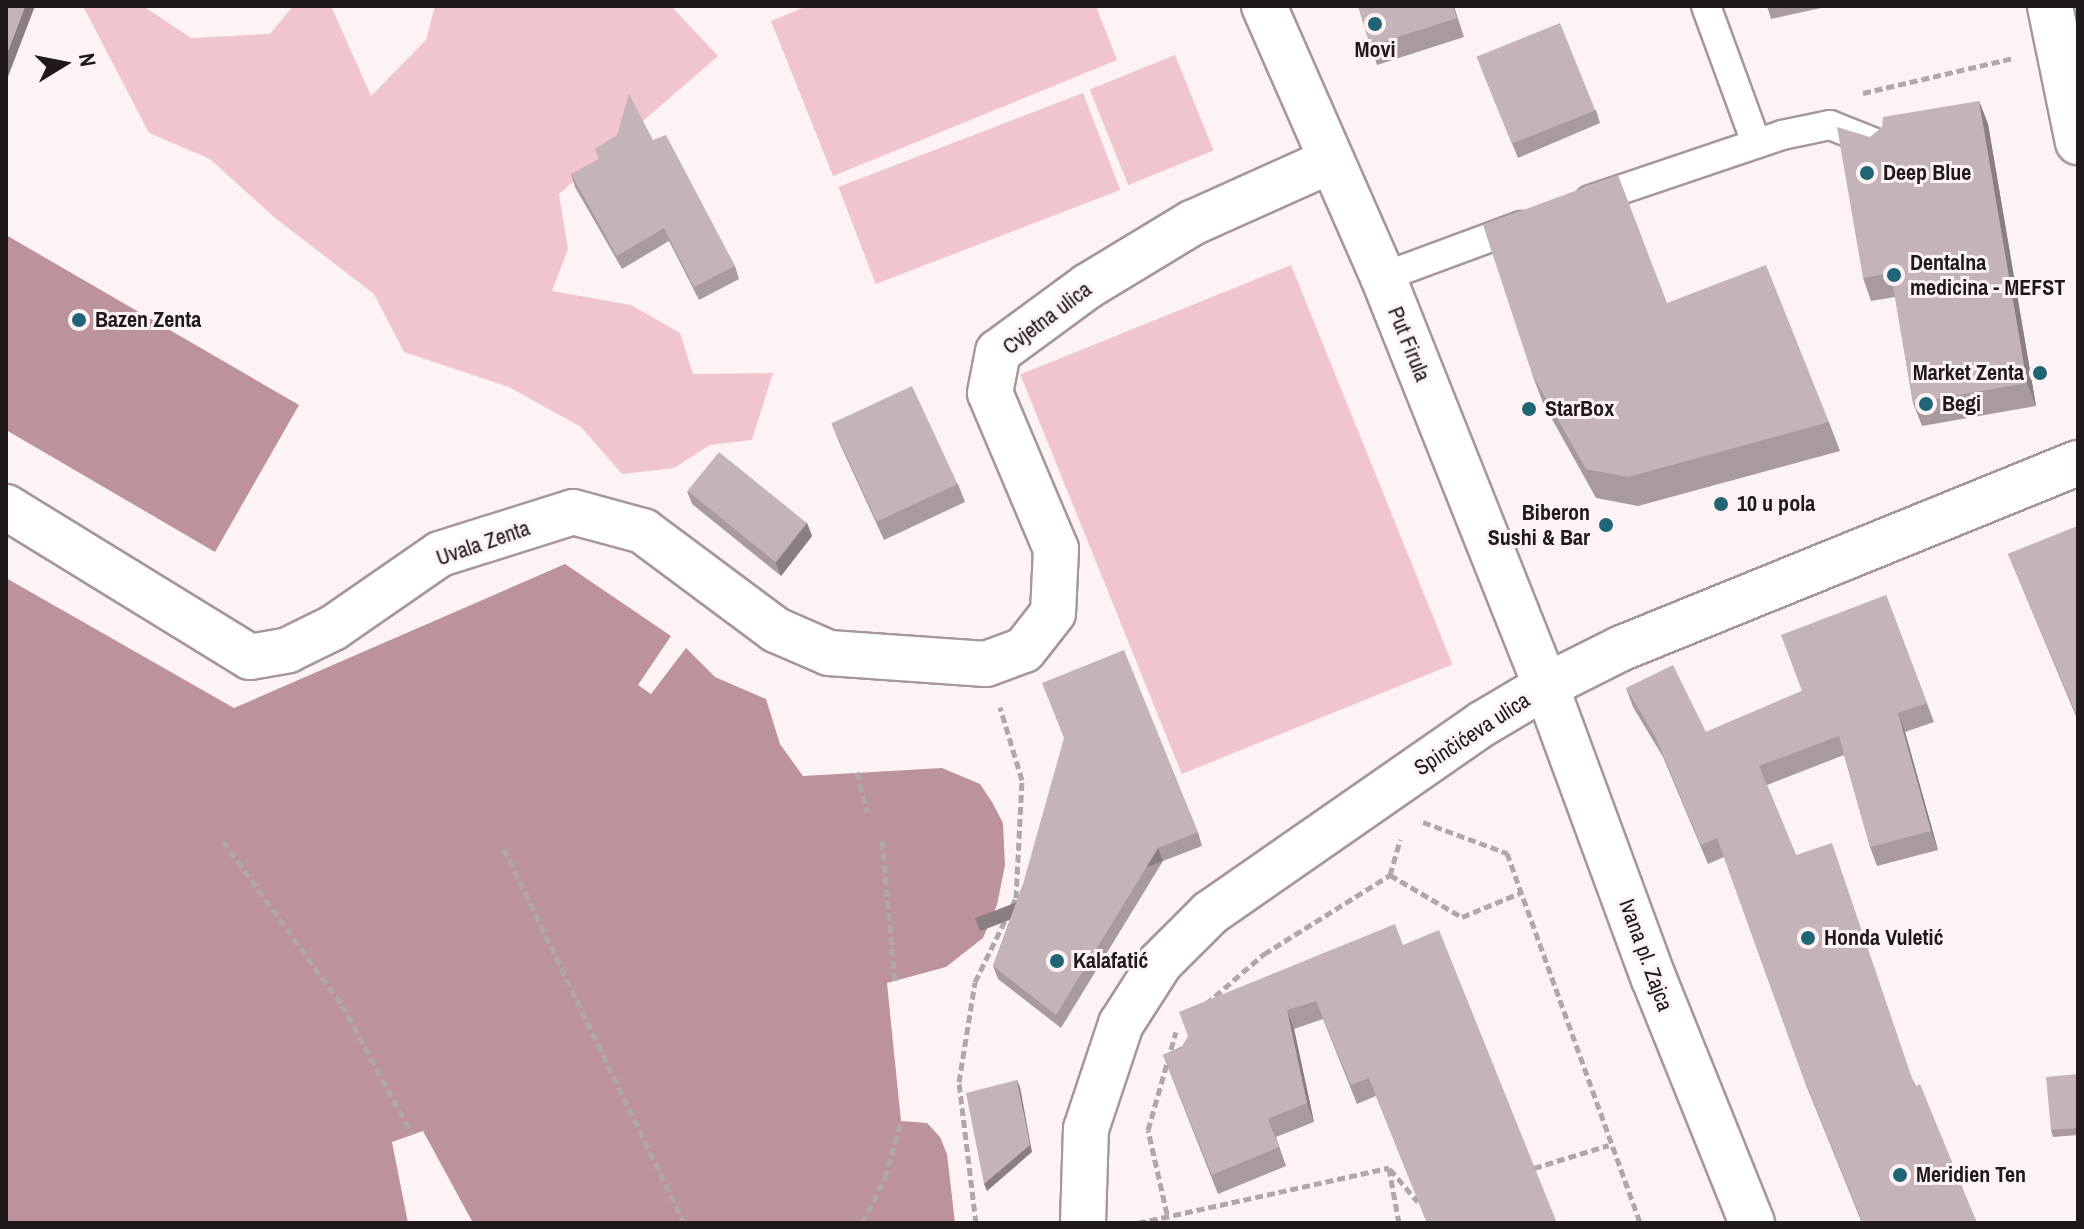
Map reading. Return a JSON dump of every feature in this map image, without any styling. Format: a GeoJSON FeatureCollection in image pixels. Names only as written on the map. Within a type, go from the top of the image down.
{"type":"FeatureCollection","features":[{"type":"Feature","properties":{"kind":"street","name":"Put Firula"},"geometry":{"type":"LineString","coordinates":[[1264,6],[1383,277],[1546,686]]}},
{"type":"Feature","properties":{"kind":"street"},"geometry":{"type":"LineString","coordinates":[[2050,6],[2078,142]]}},
{"type":"Feature","properties":{"kind":"street","name":"Cvjetna ulica"},"geometry":{"type":"LineString","coordinates":[[986,664],[1024,650],[1053,613],[1056,549],[990,393],[998,352],[1088,286],[1192,223],[1330,161]]}},
{"type":"Feature","properties":{"kind":"street","name":"Spinčićeva ulica"},"geometry":{"type":"LineString","coordinates":[[1083,1223],[1086,1129],[1121,1024],[1160,963],[1210,913],[1482,724],[1546,686],[1622,648],[2078,463]]}},
{"type":"Feature","properties":{"kind":"street","name":"Uvala Zenta"},"geometry":{"type":"LineString","coordinates":[[6,507],[250,657],[288,650],[333,628],[440,554],[573,512],[643,531],[776,630],[829,653],[986,664]]}},
{"type":"Feature","properties":{"kind":"street","name":"Ivana pl. Zajca"},"geometry":{"type":"LineString","coordinates":[[1546,686],[1654,979],[1752,1223]]}},
{"type":"Feature","properties":{"kind":"lane"},"geometry":{"type":"LineString","coordinates":[[1706,6],[1756,143]]}},
{"type":"Feature","properties":{"kind":"lane"},"geometry":{"type":"LineString","coordinates":[[1383,277],[1756,143],[1830,125],[1875,143]]}},
{"type":"Feature","properties":{"kind":"path"},"geometry":{"type":"LineString","coordinates":[[1902,82],[2061,48]]}},
{"type":"Feature","properties":{"kind":"path"},"geometry":{"type":"LineString","coordinates":[[976,1223],[959,1082],[975,982],[1016,898],[1022,780],[986,664]]}},
{"type":"Feature","properties":{"kind":"path"},"geometry":{"type":"LineString","coordinates":[[857,772],[867,812]]}},
{"type":"Feature","properties":{"kind":"path"},"geometry":{"type":"LineString","coordinates":[[1411,825],[1421,821],[1507,853],[1609,1145],[1640,1223]]}},
{"type":"Feature","properties":{"kind":"path"},"geometry":{"type":"LineString","coordinates":[[1199,1010],[1264,954],[1390,875],[1402,828]]}},
{"type":"Feature","properties":{"kind":"path"},"geometry":{"type":"LineString","coordinates":[[223,841],[342,1005],[412,1134]]}},
{"type":"Feature","properties":{"kind":"path"},"geometry":{"type":"LineString","coordinates":[[882,841],[895,981]]}},
{"type":"Feature","properties":{"kind":"path"},"geometry":{"type":"LineString","coordinates":[[504,849],[684,1223]]}},
{"type":"Feature","properties":{"kind":"path"},"geometry":{"type":"LineString","coordinates":[[1390,875],[1462,917],[1520,893]]}},
{"type":"Feature","properties":{"kind":"path"},"geometry":{"type":"LineString","coordinates":[[1167,1214],[1148,1130],[1177,1028]]}},
{"type":"Feature","properties":{"kind":"path"},"geometry":{"type":"LineString","coordinates":[[862,1223],[885,1178],[901,1122]]}},
{"type":"Feature","properties":{"kind":"path"},"geometry":{"type":"LineString","coordinates":[[1534,1168],[1609,1145]]}},
{"type":"Feature","properties":{"kind":"path"},"geometry":{"type":"LineString","coordinates":[[1138,1223],[1167,1214],[1389,1168]]}},
{"type":"Feature","properties":{"kind":"path"},"geometry":{"type":"LineString","coordinates":[[1389,1168],[1418,1202]]}},
{"type":"Feature","properties":{"kind":"path"},"geometry":{"type":"LineString","coordinates":[[1389,1168],[1399,1223]]}},
{"type":"Feature","properties":{"kind":"shaded area"},"geometry":{"type":"Polygon","coordinates":[[[83,6],[143,6],[191,38],[270,34],[293,6],[331,6],[371,96],[426,40],[435,6],[671,6],[718,56],[559,194],[568,249],[552,291],[631,305],[680,333],[693,374],[773,373],[752,440],[710,445],[674,468],[622,474],[581,427],[509,387],[404,352],[374,294],[274,217],[210,159],[149,133],[83,6]]]}},
{"type":"Feature","properties":{"kind":"shaded area"},"geometry":{"type":"Polygon","coordinates":[[[807,6],[1096,6],[1117,60],[833,176],[771,21],[807,6]]]}},
{"type":"Feature","properties":{"kind":"shaded area"},"geometry":{"type":"Polygon","coordinates":[[[1175,55],[1214,150],[1128,185],[1090,89],[1175,55]]]}},
{"type":"Feature","properties":{"kind":"shaded area"},"geometry":{"type":"Polygon","coordinates":[[[1083,93],[1120,190],[876,284],[838,187],[1083,93]]]}},
{"type":"Feature","properties":{"kind":"shaded area","name":"Bazen Zenta"},"geometry":{"type":"Polygon","coordinates":[[[6,235],[299,405],[215,552],[6,430],[6,235]]]}},
{"type":"Feature","properties":{"kind":"shaded area"},"geometry":{"type":"Polygon","coordinates":[[[1291,265],[1452,665],[1182,774],[1020,374],[1291,265]]]}},
{"type":"Feature","properties":{"kind":"shaded area"},"geometry":{"type":"Polygon","coordinates":[[[565,564],[671,636],[638,685],[651,694],[686,648],[715,677],[766,699],[780,744],[803,776],[942,768],[980,784],[992,802],[1003,823],[1005,865],[997,905],[983,938],[946,967],[887,983],[901,1121],[927,1123],[940,1137],[947,1154],[955,1223],[473,1223],[423,1131],[392,1142],[408,1223],[6,1223],[6,578],[234,708],[565,564]]]}},
{"type":"Feature","properties":{"kind":"building"},"geometry":{"type":"Polygon","coordinates":[[[6,6],[25,6],[6,56],[6,6]]]}},
{"type":"Feature","properties":{"kind":"building"},"geometry":{"type":"Polygon","coordinates":[[[1358,6],[1453,6],[1457,18],[1370,46],[1358,6]]]}},
{"type":"Feature","properties":{"kind":"building"},"geometry":{"type":"Polygon","coordinates":[[[1560,23],[1595,110],[1512,144],[1477,57],[1560,23]]]}},
{"type":"Feature","properties":{"kind":"building"},"geometry":{"type":"Polygon","coordinates":[[[629,94],[653,140],[666,135],[735,266],[694,287],[664,228],[617,256],[571,174],[599,159],[595,149],[617,135],[629,94]]]}},
{"type":"Feature","properties":{"kind":"building"},"geometry":{"type":"Polygon","coordinates":[[[1979,101],[2027,383],[1913,403],[1891,273],[1863,278],[1837,127],[1870,137],[1882,127],[1883,117],[1979,101]]]}},
{"type":"Feature","properties":{"kind":"building"},"geometry":{"type":"Polygon","coordinates":[[[1618,175],[1667,303],[1766,265],[1829,422],[1628,477],[1586,469],[1532,374],[1483,225],[1618,175]]]}},
{"type":"Feature","properties":{"kind":"building"},"geometry":{"type":"Polygon","coordinates":[[[912,386],[958,484],[877,521],[831,424],[912,386]]]}},
{"type":"Feature","properties":{"kind":"building"},"geometry":{"type":"Polygon","coordinates":[[[719,452],[807,523],[775,562],[688,491],[719,452]]]}},
{"type":"Feature","properties":{"kind":"building"},"geometry":{"type":"Polygon","coordinates":[[[2078,526],[2078,718],[2008,554],[2078,526]]]}},
{"type":"Feature","properties":{"kind":"building"},"geometry":{"type":"Polygon","coordinates":[[[1886,595],[1927,703],[1898,713],[1931,831],[1870,847],[1839,736],[1759,766],[1796,855],[1832,843],[1915,1087],[1920,1084],[1977,1223],[1863,1223],[1799,1066],[1717,838],[1701,845],[1656,738],[1626,688],[1673,665],[1706,732],[1802,691],[1781,635],[1886,595]]]}},
{"type":"Feature","properties":{"kind":"building"},"geometry":{"type":"Polygon","coordinates":[[[1124,650],[1198,832],[1158,848],[1056,1015],[993,966],[1023,884],[1064,738],[1042,683],[1124,650]]]}},
{"type":"Feature","properties":{"kind":"building"},"geometry":{"type":"Polygon","coordinates":[[[1395,924],[1403,945],[1439,930],[1557,1223],[1427,1223],[1369,1078],[1351,1085],[1316,1001],[1287,1010],[1307,1103],[1268,1119],[1279,1147],[1212,1175],[1163,1055],[1181,1048],[1188,1036],[1179,1012],[1395,924]]]}},
{"type":"Feature","properties":{"kind":"building"},"geometry":{"type":"Polygon","coordinates":[[[2078,1074],[2078,1128],[2051,1130],[2046,1077],[2078,1074]]]}},
{"type":"Feature","properties":{"kind":"building"},"geometry":{"type":"Polygon","coordinates":[[[1017,1080],[1030,1145],[984,1184],[966,1093],[1017,1080]]]}},
{"type":"Feature","properties":{"kind":"place","name":"Movi"},"geometry":{"type":"Point","coordinates":[1375,24]}},
{"type":"Feature","properties":{"kind":"place","name":"Deep Blue"},"geometry":{"type":"Point","coordinates":[1867,173]}},
{"type":"Feature","properties":{"kind":"place","name":"Dentalna medicina - MEFST"},"geometry":{"type":"Point","coordinates":[1894,275]}},
{"type":"Feature","properties":{"kind":"place","name":"Bazen Zenta"},"geometry":{"type":"Point","coordinates":[79,320]}},
{"type":"Feature","properties":{"kind":"place","name":"Market Zenta"},"geometry":{"type":"Point","coordinates":[2040,373]}},
{"type":"Feature","properties":{"kind":"place","name":"Begi"},"geometry":{"type":"Point","coordinates":[1926,404]}},
{"type":"Feature","properties":{"kind":"place","name":"StarBox"},"geometry":{"type":"Point","coordinates":[1529,409]}},
{"type":"Feature","properties":{"kind":"place","name":"10 u pola"},"geometry":{"type":"Point","coordinates":[1721,504]}},
{"type":"Feature","properties":{"kind":"place","name":"Biberon Sushi & Bar"},"geometry":{"type":"Point","coordinates":[1606,525]}},
{"type":"Feature","properties":{"kind":"place","name":"Honda Vuletić"},"geometry":{"type":"Point","coordinates":[1808,938]}},
{"type":"Feature","properties":{"kind":"place","name":"Kalafatić"},"geometry":{"type":"Point","coordinates":[1057,961]}},
{"type":"Feature","properties":{"kind":"place","name":"Meridien Ten"},"geometry":{"type":"Point","coordinates":[1900,1175]}}]}
